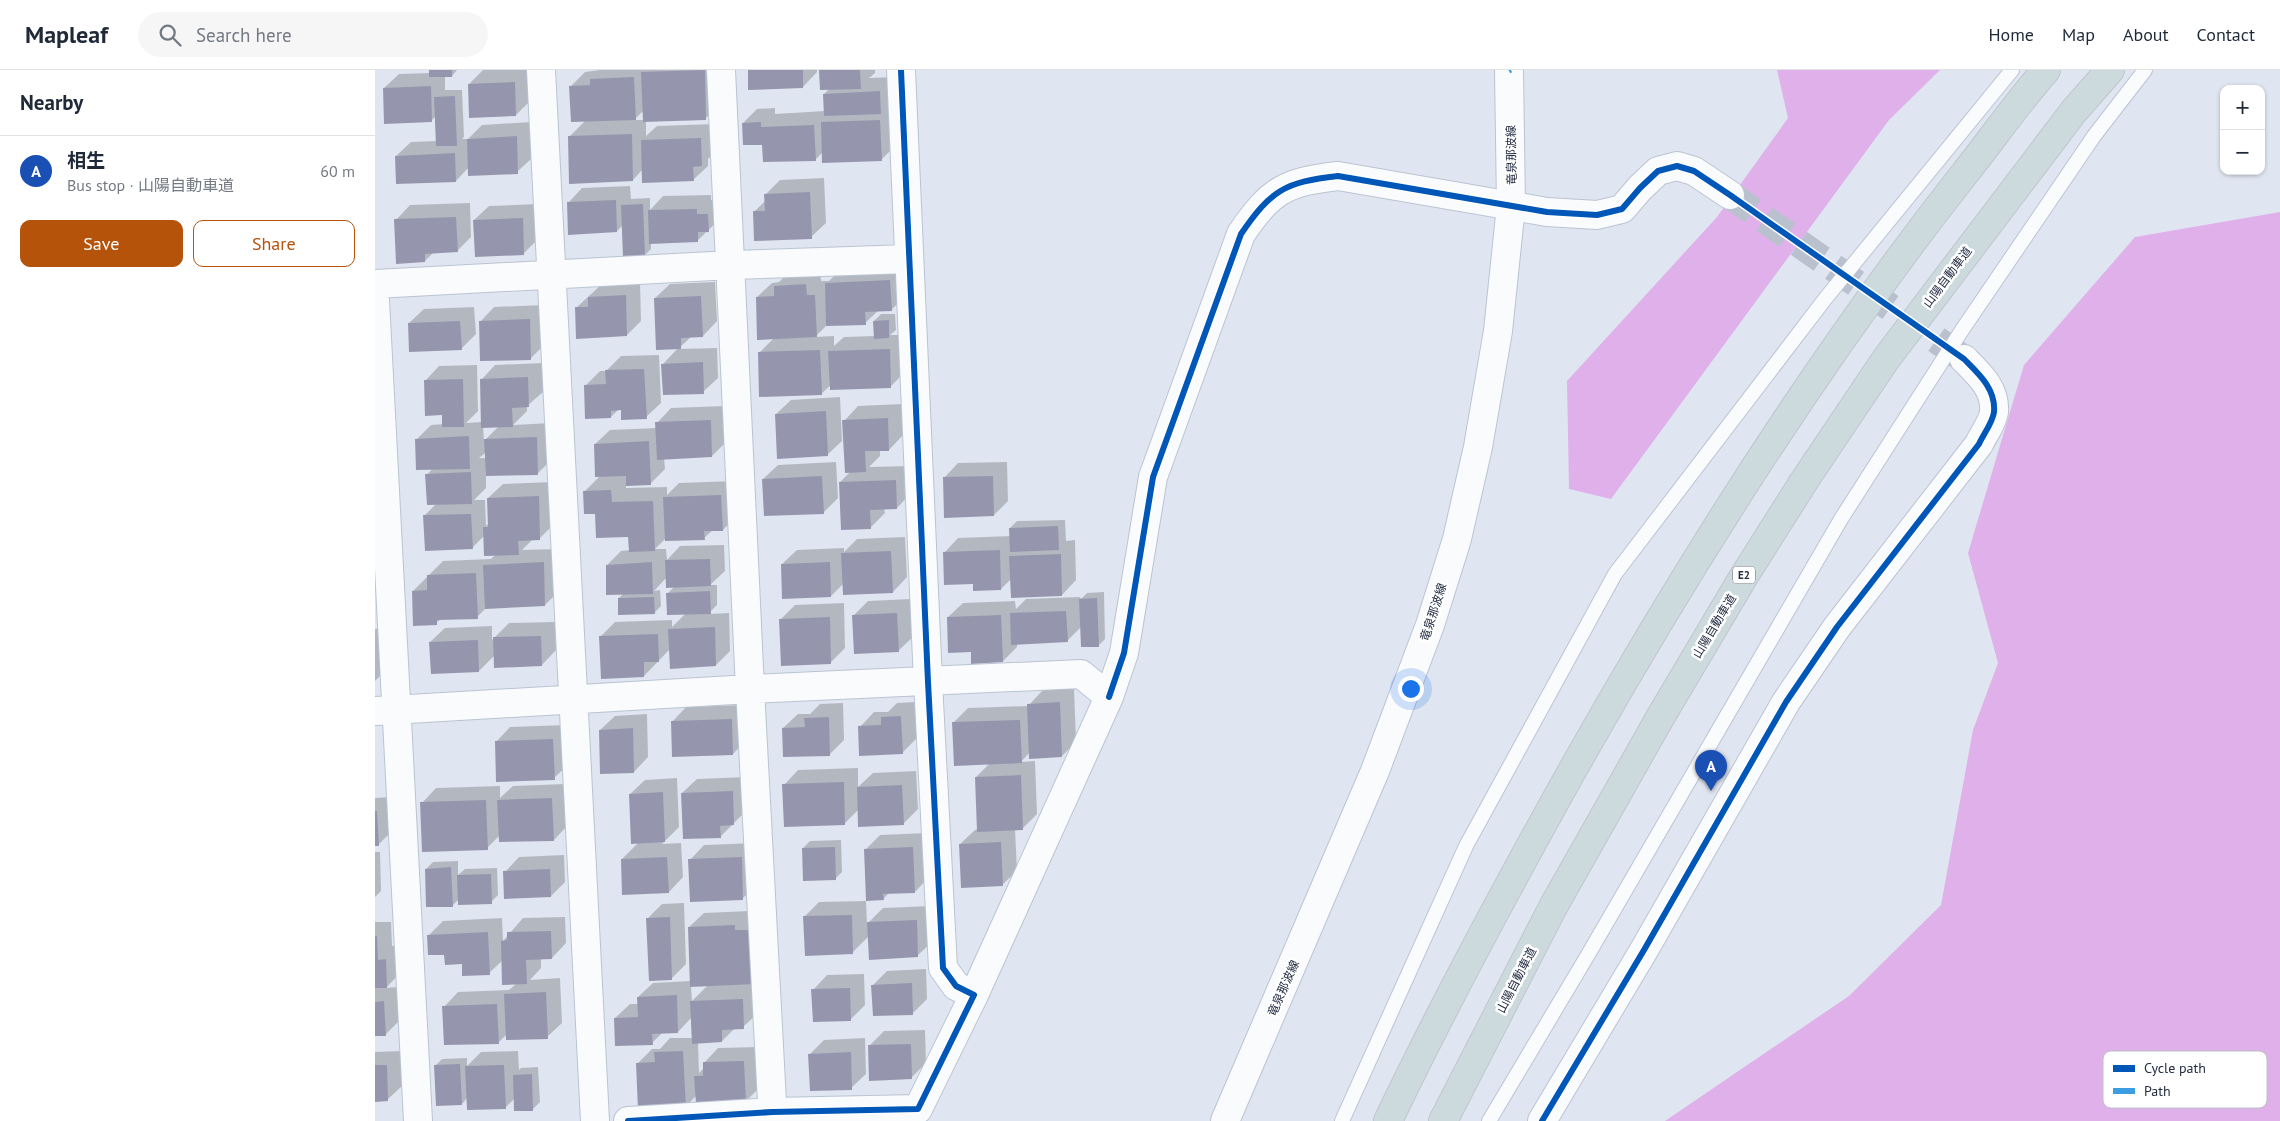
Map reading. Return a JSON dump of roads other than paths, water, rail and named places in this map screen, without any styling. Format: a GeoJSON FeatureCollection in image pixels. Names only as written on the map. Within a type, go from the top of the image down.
{"type":"FeatureCollection","features":[{"type":"Feature","properties":{"kind":"highway"},"geometry":{"type":"LineString","coordinates":[[1388,1121],[1509,884],[1619,689],[1702,550],[1764,451],[1845,332],[1927,221],[2046,70]]}},
{"type":"Feature","properties":{"kind":"highway","name":"山陽自動車道"},"geometry":{"type":"LineString","coordinates":[[1443,1121],[1553,907],[1743,576],[1811,470],[1886,359],[2074,111],[2110,70]]}},
{"type":"Feature","properties":{"kind":"street"},"geometry":{"type":"LineString","coordinates":[[541,70],[595,1121]]}},
{"type":"Feature","properties":{"kind":"street"},"geometry":{"type":"LineString","coordinates":[[721,70],[750,689],[773,1117]]}},
{"type":"Feature","properties":{"kind":"street"},"geometry":{"type":"LineString","coordinates":[[901,70],[928,682],[943,968],[955,986],[974,995]]}},
{"type":"Feature","properties":{"kind":"street","name":"竜泉那波線"},"geometry":{"type":"LineString","coordinates":[[1225,1121],[1375,771],[1438,599],[1457,539],[1478,447],[1498,331],[1511,206],[1509,70]]}},
{"type":"Feature","properties":{"kind":"street"},"geometry":{"type":"LineString","coordinates":[[628,1121],[914,1115],[974,995],[1109,697],[1124,653],[1153,477],[1241,234],[1259,207],[1278,191],[1309,180],[1338,176],[1547,212],[1597,215],[1622,208],[1639,188],[1658,171],[1677,166],[1694,171],[1730,195]]}},
{"type":"Feature","properties":{"kind":"street"},"geometry":{"type":"LineString","coordinates":[[375,284],[731,265],[909,259]]}},
{"type":"Feature","properties":{"kind":"street"},"geometry":{"type":"LineString","coordinates":[[375,300],[386,711],[418,1121]]}},
{"type":"Feature","properties":{"kind":"street"},"geometry":{"type":"LineString","coordinates":[[1542,1121],[1644,950],[1786,702],[1837,627],[1979,444],[1994,414],[1992,397],[1985,380],[1964,359]]}},
{"type":"Feature","properties":{"kind":"street"},"geometry":{"type":"LineString","coordinates":[[386,711],[750,689],[1081,674],[1109,697]]}},
{"type":"Feature","properties":{"kind":"lane"},"geometry":{"type":"LineString","coordinates":[[1342,1121],[1466,846],[1615,574],[1825,299],[2013,70]]}},
{"type":"Feature","properties":{"kind":"lane"},"geometry":{"type":"LineString","coordinates":[[1489,1121],[1841,518],[1973,314],[2093,136],[2145,70]]}},
{"type":"Feature","properties":{"kind":"tunnel"},"geometry":{"type":"LineString","coordinates":[[1730,195],[1964,359]]}},
{"type":"Feature","properties":{"kind":"place","name":"相生"},"geometry":{"type":"Point","coordinates":[1711,791]}}]}
